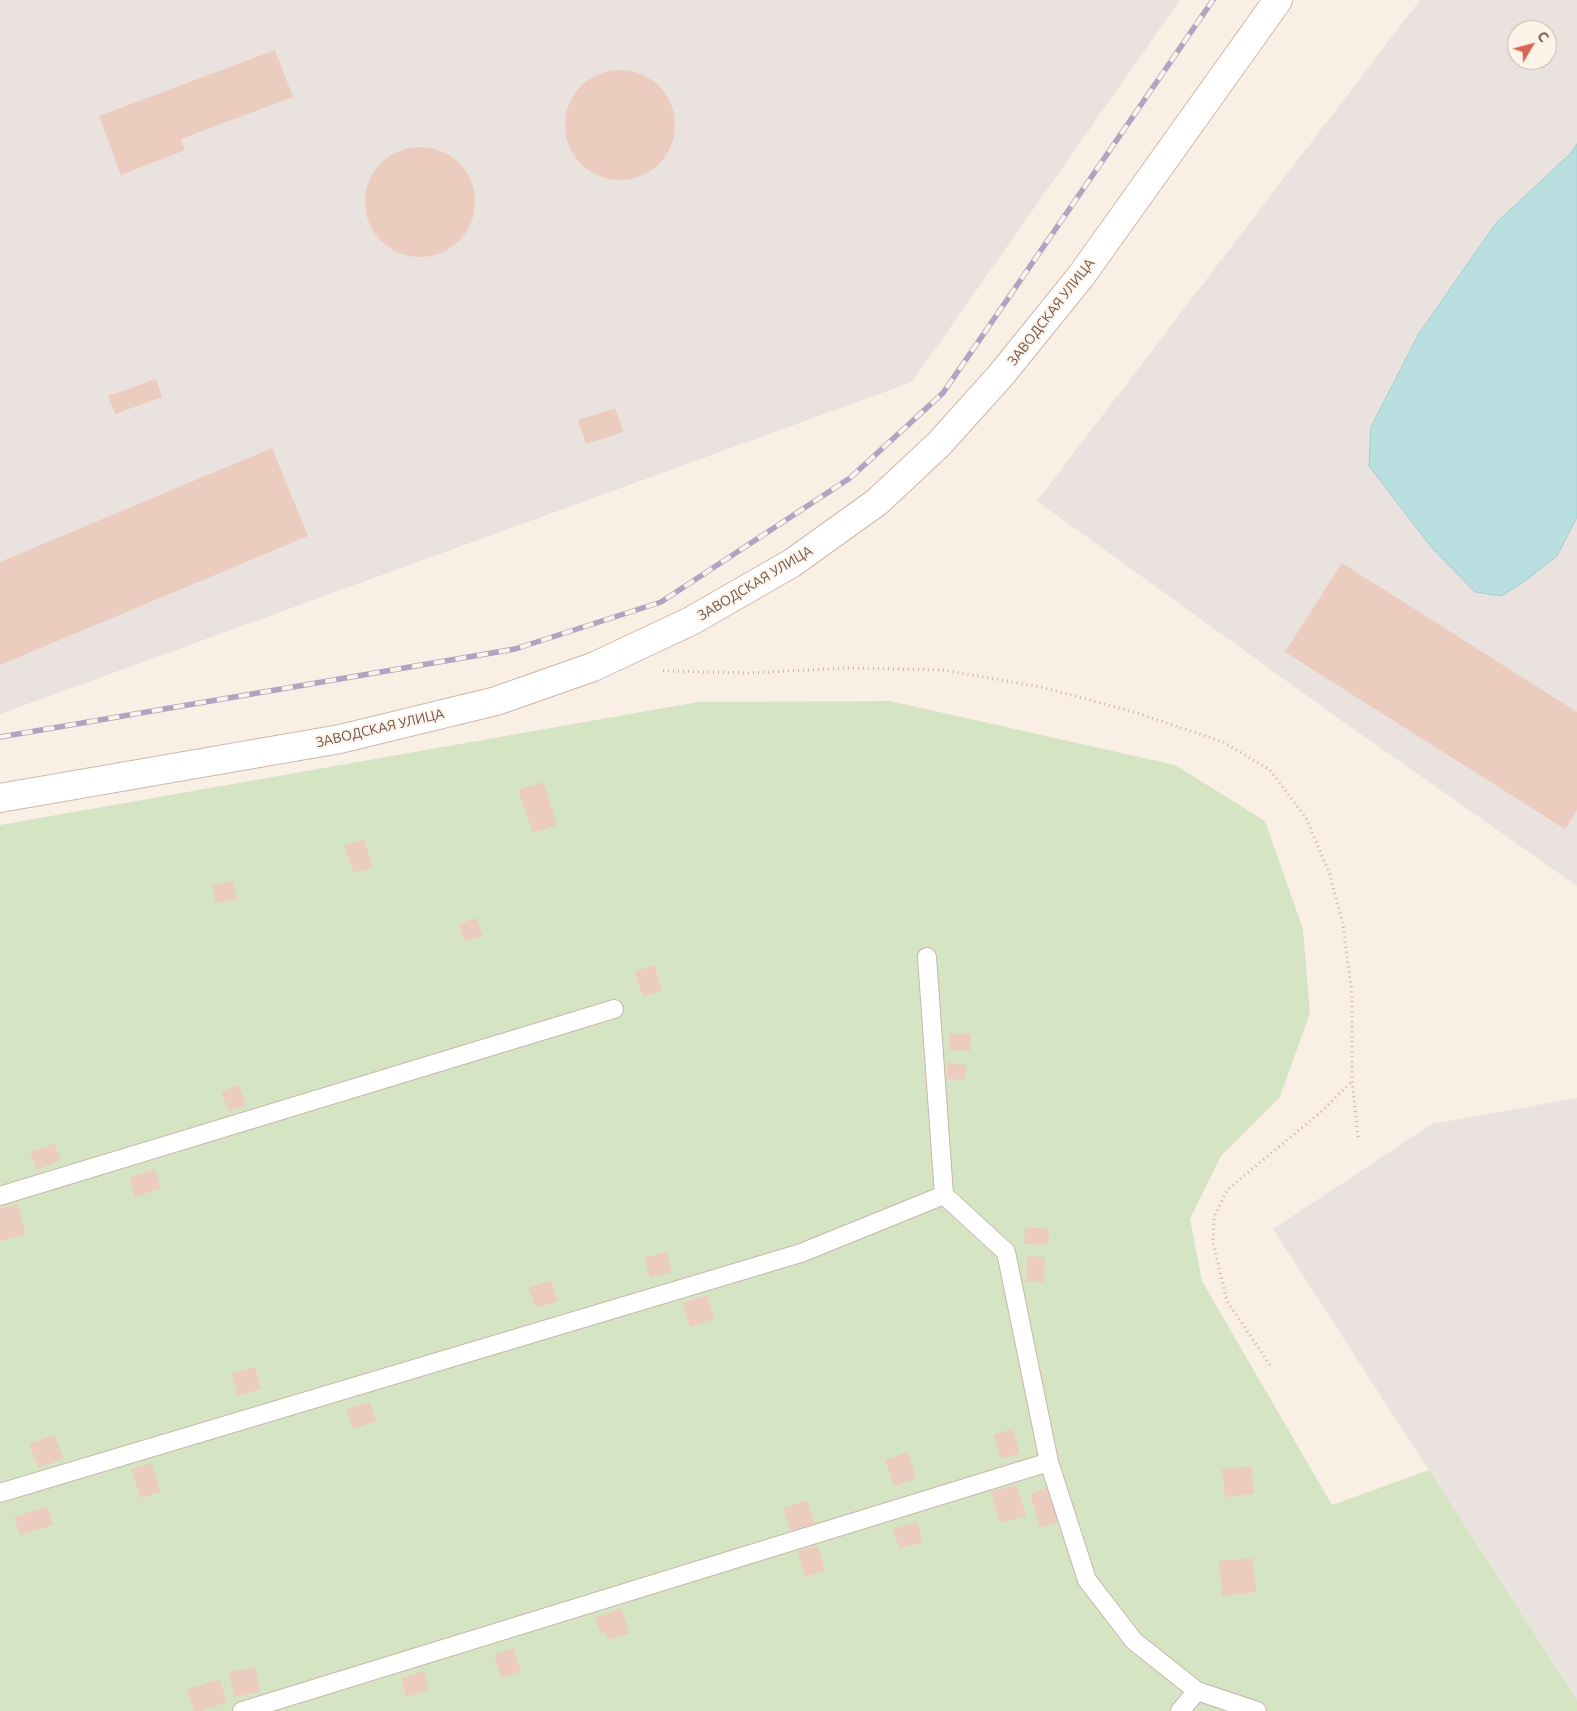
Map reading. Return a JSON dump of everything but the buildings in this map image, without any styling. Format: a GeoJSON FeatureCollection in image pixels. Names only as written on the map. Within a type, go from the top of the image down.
{"type":"FeatureCollection","features":[{"type":"Feature","properties":{"kind":"street","name":"ЗАВОДСКАЯ УЛИЦА"},"geometry":{"type":"LineString","coordinates":[[0,798],[340,739],[496,701],[602,663],[690,622],[792,563],[877,502],[939,444],[1001,376],[1081,276],[1278,0]]}},
{"type":"Feature","properties":{"kind":"lane"},"geometry":{"type":"LineString","coordinates":[[926,957],[944,1195],[1006,1252],[1049,1462],[1087,1580],[1134,1641],[1197,1691],[1257,1711]]}},
{"type":"Feature","properties":{"kind":"lane"},"geometry":{"type":"LineString","coordinates":[[0,1196],[614,1009]]}},
{"type":"Feature","properties":{"kind":"lane"},"geometry":{"type":"LineString","coordinates":[[0,1493],[801,1253],[944,1195]]}},
{"type":"Feature","properties":{"kind":"lane"},"geometry":{"type":"LineString","coordinates":[[242,1711],[1049,1462]]}},
{"type":"Feature","properties":{"kind":"lane"},"geometry":{"type":"LineString","coordinates":[[1180,1711],[1197,1691]]}},
{"type":"Feature","properties":{"kind":"path"},"geometry":{"type":"LineString","coordinates":[[657,670],[750,673],[849,668],[944,670],[1051,689],[1137,713],[1231,747],[1270,770],[1306,818],[1330,874],[1343,925],[1352,994],[1352,1080],[1358,1137]]}},
{"type":"Feature","properties":{"kind":"path"},"geometry":{"type":"LineString","coordinates":[[1270,1365],[1227,1301],[1213,1243],[1214,1217],[1227,1190],[1322,1110],[1352,1080]]}},
{"type":"Feature","properties":{"kind":"shaded area"},"geometry":{"type":"Polygon","coordinates":[[[0,0],[1180,0],[912,382],[0,714],[0,0]]]}},
{"type":"Feature","properties":{"kind":"shaded area"},"geometry":{"type":"Polygon","coordinates":[[[1420,0],[1577,0],[1577,886],[1335,716],[1037,501],[1420,0]]]}},
{"type":"Feature","properties":{"kind":"shaded area"},"geometry":{"type":"Polygon","coordinates":[[[1577,1098],[1577,1700],[1273,1229],[1432,1124],[1577,1098]]]}},
{"type":"Feature","properties":{"kind":"green space"},"geometry":{"type":"Polygon","coordinates":[[[890,701],[1175,765],[1265,821],[1303,929],[1310,1013],[1280,1097],[1221,1156],[1190,1219],[1202,1281],[1332,1505],[1429,1470],[1577,1700],[1577,1711],[0,1711],[0,825],[698,702],[890,701]]]}},
{"type":"Feature","properties":{"kind":"water"},"geometry":{"type":"Polygon","coordinates":[[[1577,144],[1577,517],[1557,556],[1522,583],[1501,596],[1475,592],[1432,548],[1369,466],[1371,427],[1418,335],[1496,223],[1570,154],[1577,144]]]}},
{"type":"Feature","properties":{"kind":"railway"},"geometry":{"type":"LineString","coordinates":[[0,737],[515,649],[661,602],[850,478],[943,393],[1213,0]]}}]}
